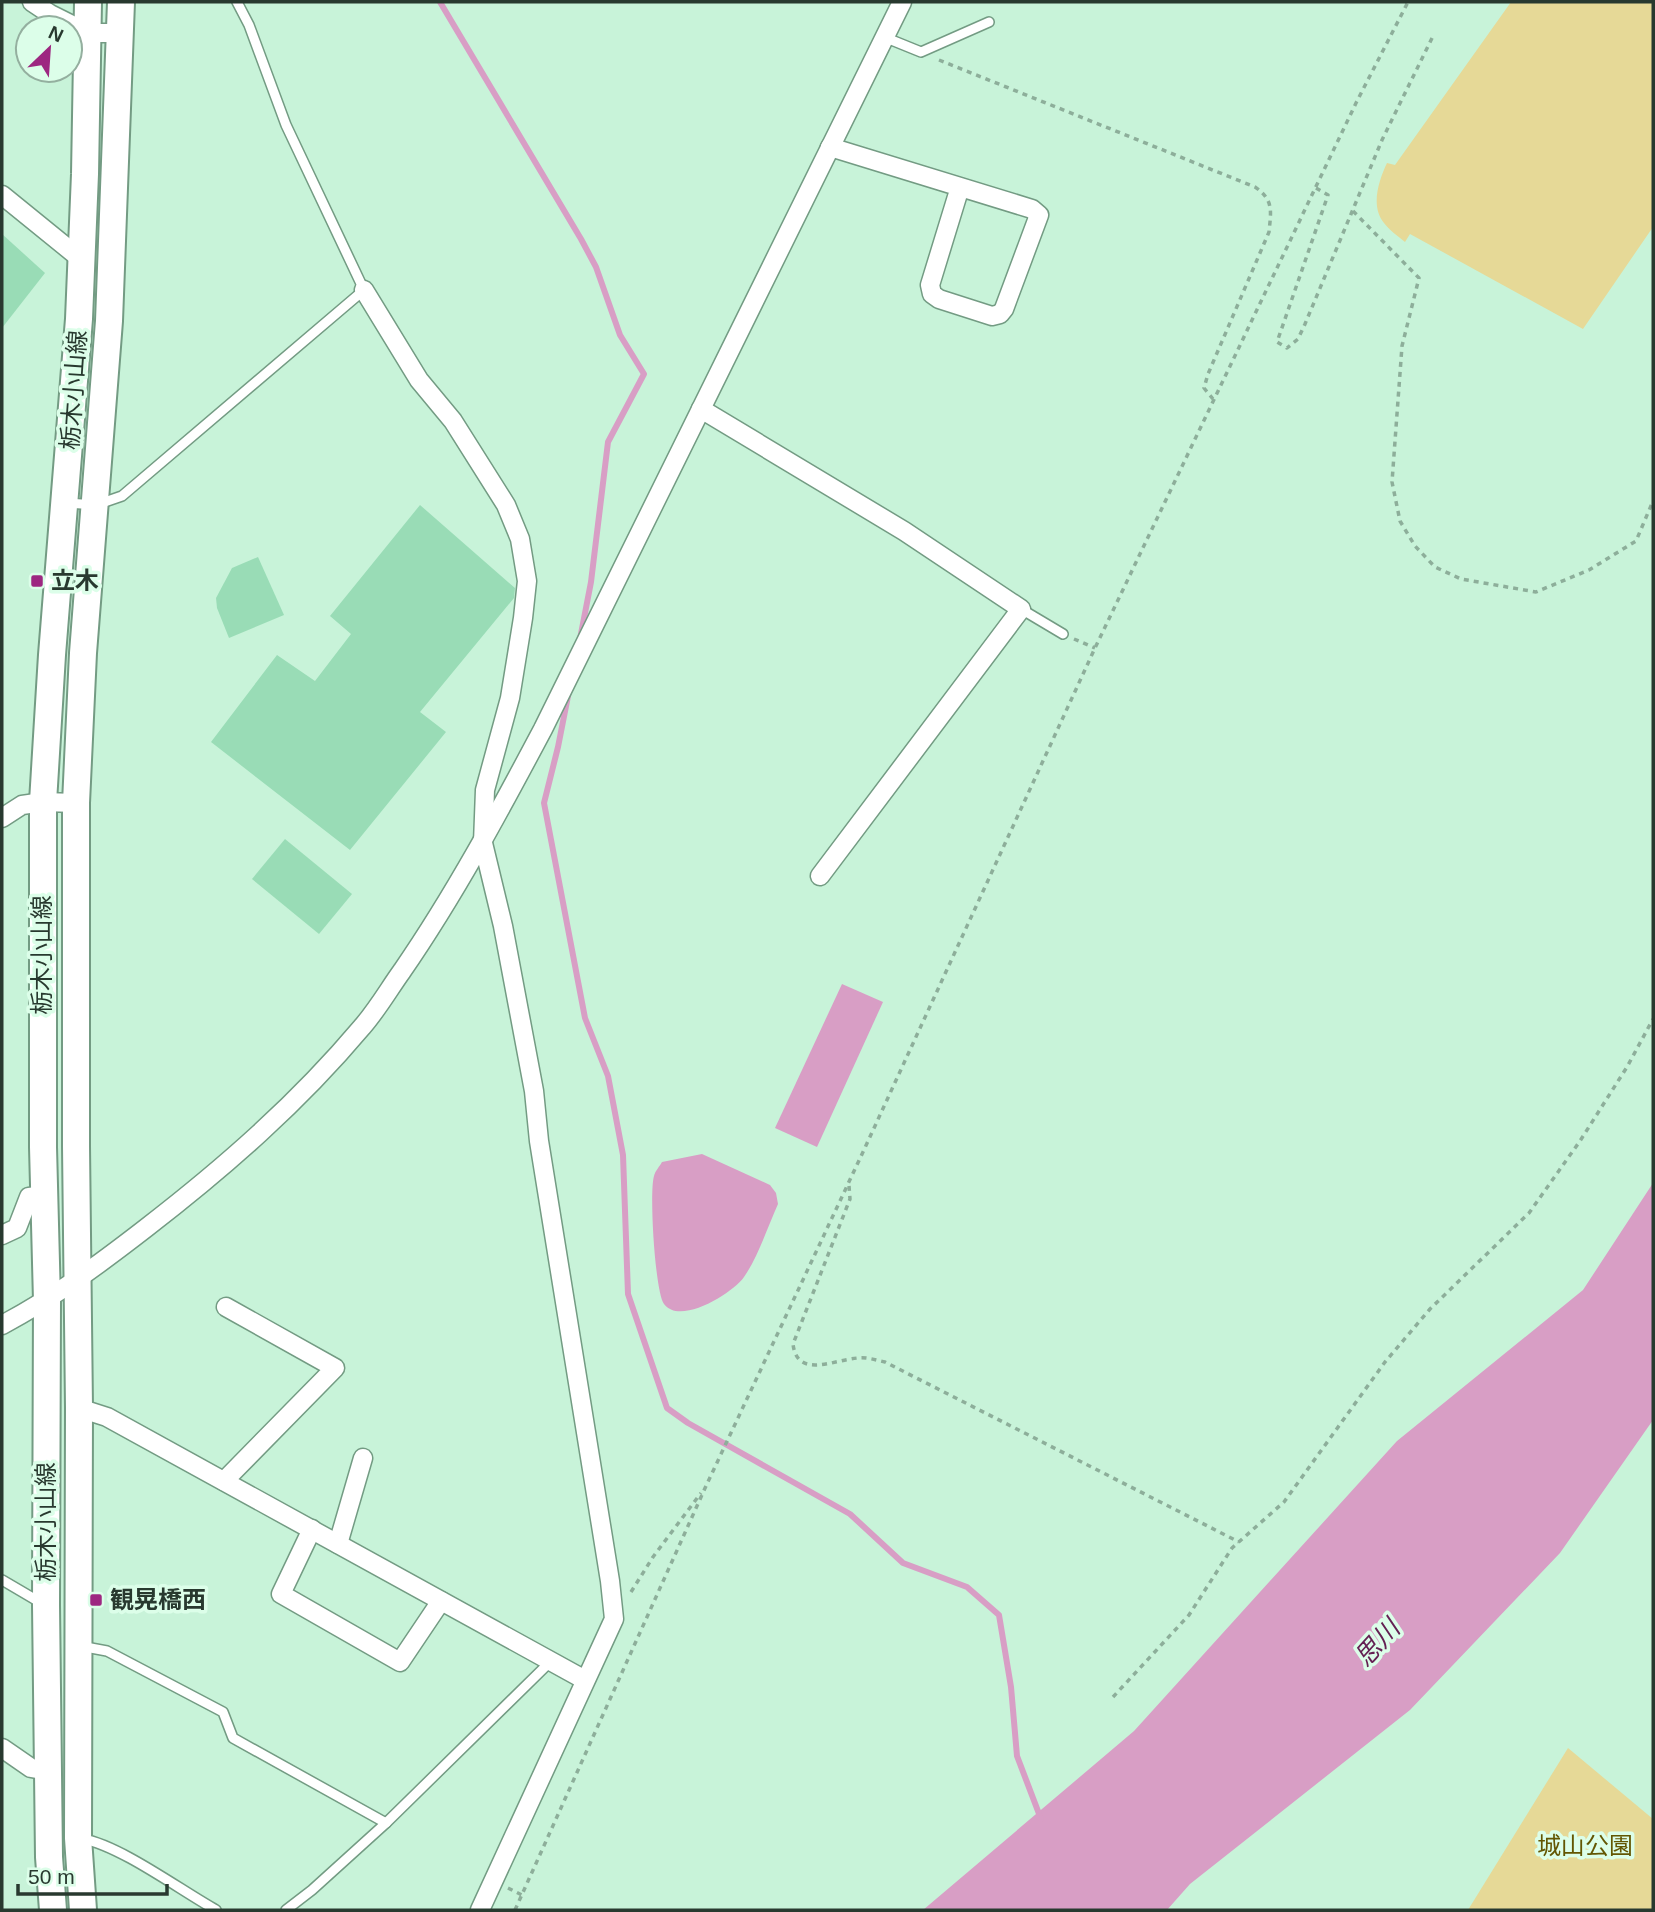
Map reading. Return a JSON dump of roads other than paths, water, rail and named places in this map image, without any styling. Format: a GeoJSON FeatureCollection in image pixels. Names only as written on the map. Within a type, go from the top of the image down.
{"type":"FeatureCollection","features":[{"type":"Feature","properties":{"kind":"main road","name":"栃木小山線"},"geometry":{"type":"LineString","coordinates":[[53,1910],[49,1857],[46,1605],[47,1301],[43,802],[82,260],[88,2]]}},
{"type":"Feature","properties":{"kind":"main road","name":"栃木小山線"},"geometry":{"type":"LineString","coordinates":[[83,1910],[78,1838],[76,803],[83,653],[110,308],[121,2]]}},
{"type":"Feature","properties":{"kind":"street"},"geometry":{"type":"LineString","coordinates":[[32,2],[88,33],[120,33]]}},
{"type":"Feature","properties":{"kind":"street"},"geometry":{"type":"LineString","coordinates":[[2,1325],[47,1301],[78,1280],[212,1177],[276,1120],[363,1026],[417,948],[483,844],[543,729],[902,2]]}},
{"type":"Feature","properties":{"kind":"street"},"geometry":{"type":"LineString","coordinates":[[830,147],[1032,209],[1039,215],[1000,314],[992,316],[939,299],[932,294],[930,285],[960,187]]}},
{"type":"Feature","properties":{"kind":"street"},"geometry":{"type":"LineString","coordinates":[[2,195],[82,260]]}},
{"type":"Feature","properties":{"kind":"street"},"geometry":{"type":"LineString","coordinates":[[364,290],[418,380],[455,424],[506,505],[520,539],[527,581],[523,618],[510,698],[485,790],[483,844],[503,926],[534,1091],[539,1141],[614,1619],[480,1910]]}},
{"type":"Feature","properties":{"kind":"street"},"geometry":{"type":"LineString","coordinates":[[701,409],[904,531],[1021,609],[820,876]]}},
{"type":"Feature","properties":{"kind":"street"},"geometry":{"type":"LineString","coordinates":[[2,818],[22,805],[43,802],[76,803]]}},
{"type":"Feature","properties":{"kind":"street"},"geometry":{"type":"LineString","coordinates":[[2,1235],[18,1228],[29,1197],[45,1195]]}},
{"type":"Feature","properties":{"kind":"street"},"geometry":{"type":"LineString","coordinates":[[224,1481],[335,1368],[226,1307]]}},
{"type":"Feature","properties":{"kind":"street"},"geometry":{"type":"LineString","coordinates":[[79,1408],[107,1416],[585,1680]]}},
{"type":"Feature","properties":{"kind":"street"},"geometry":{"type":"LineString","coordinates":[[338,1544],[363,1458]]}},
{"type":"Feature","properties":{"kind":"street"},"geometry":{"type":"LineString","coordinates":[[312,1529],[281,1594],[400,1662],[440,1601]]}},
{"type":"Feature","properties":{"kind":"street"},"geometry":{"type":"LineString","coordinates":[[2,1748],[31,1768],[48,1771]]}},
{"type":"Feature","properties":{"kind":"lane"},"geometry":{"type":"LineString","coordinates":[[65,503],[96,505],[122,496],[364,290],[286,125],[249,25],[237,2]]}},
{"type":"Feature","properties":{"kind":"lane"},"geometry":{"type":"LineString","coordinates":[[884,37],[921,52],[989,22]]}},
{"type":"Feature","properties":{"kind":"lane"},"geometry":{"type":"LineString","coordinates":[[1021,609],[1063,634]]}},
{"type":"Feature","properties":{"kind":"lane"},"geometry":{"type":"LineString","coordinates":[[2,1580],[46,1605]]}},
{"type":"Feature","properties":{"kind":"lane"},"geometry":{"type":"LineString","coordinates":[[78,1645],[107,1651],[223,1712],[233,1738],[386,1823]]}},
{"type":"Feature","properties":{"kind":"lane"},"geometry":{"type":"LineString","coordinates":[[286,1910],[386,1823],[551,1661]]}},
{"type":"Feature","properties":{"kind":"lane"},"geometry":{"type":"LineString","coordinates":[[78,1838],[97,1842],[216,1910]]}},
{"type":"Feature","properties":{"kind":"water"},"geometry":{"type":"Polygon","coordinates":[[[842,984],[883,1002],[817,1147],[775,1128],[842,984]]]}},
{"type":"Feature","properties":{"kind":"water"},"geometry":{"type":"Polygon","coordinates":[[[702,1154],[770,1185],[776,1193],[778,1204],[754,1260],[738,1284],[706,1305],[682,1311],[672,1310],[664,1304],[658,1281],[653,1220],[654,1176],[662,1162],[702,1154]]]}},
{"type":"Feature","properties":{"kind":"water","name":"思川"},"geometry":{"type":"Polygon","coordinates":[[[1653,1183],[1653,1420],[1560,1553],[1410,1710],[1190,1884],[1167,1910],[923,1910],[1134,1731],[1397,1441],[1583,1290],[1653,1183]]]}},
{"type":"Feature","properties":{"kind":"waterway"},"geometry":{"type":"LineString","coordinates":[[440,2],[581,239],[596,267],[620,335],[644,374],[608,442],[591,582],[580,639]]}},
{"type":"Feature","properties":{"kind":"waterway"},"geometry":{"type":"LineString","coordinates":[[569,691],[544,803],[585,1018],[608,1076],[623,1155],[628,1294],[667,1408],[688,1423],[850,1514],[903,1563],[967,1587],[999,1615],[1011,1687],[1017,1756],[1041,1819]]}},
{"type":"Feature","properties":{"kind":"place","name":"立木"},"geometry":{"type":"Point","coordinates":[37,581]}},
{"type":"Feature","properties":{"kind":"place","name":"観晃橋西"},"geometry":{"type":"Point","coordinates":[96,1600]}},
{"type":"Feature","properties":{"kind":"park label","name":"城山公園"},"geometry":{"type":"Point","coordinates":[1585,1846]}}]}
